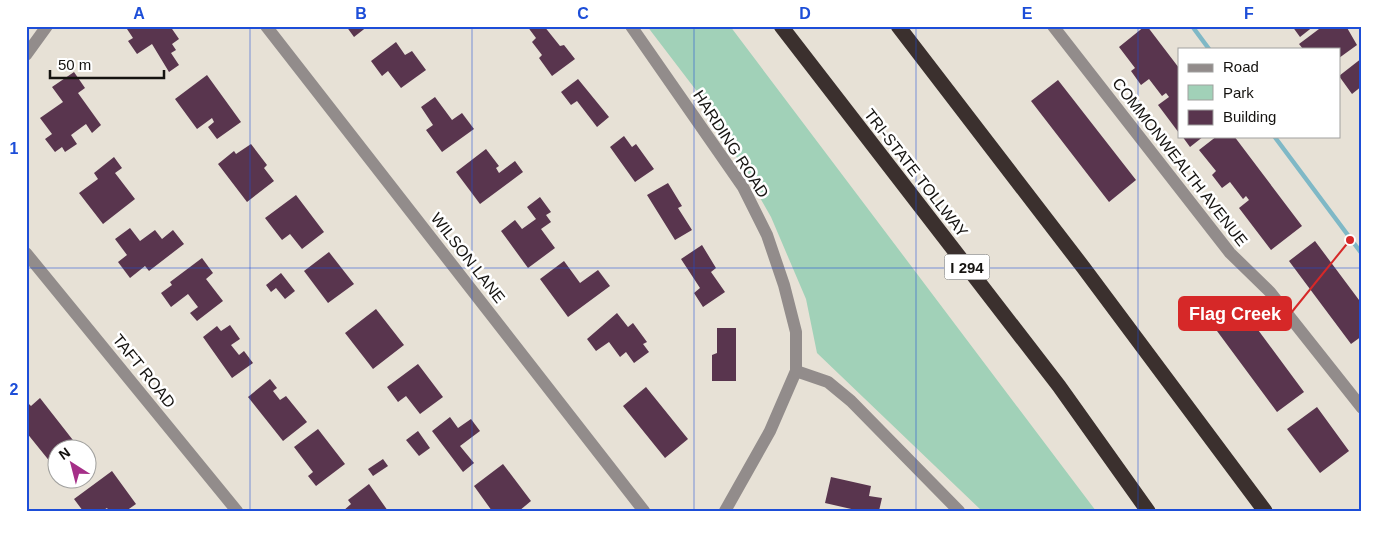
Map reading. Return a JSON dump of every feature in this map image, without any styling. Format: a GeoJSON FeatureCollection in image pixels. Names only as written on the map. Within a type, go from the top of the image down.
{"type":"FeatureCollection","features":[{"type":"Feature","properties":{"kind":"highway","name":"TRI-STATE TOLLWAY"},"geometry":{"type":"LineString","coordinates":[[781,26],[1059,386],[1148,511]]}},
{"type":"Feature","properties":{"kind":"highway"},"geometry":{"type":"LineString","coordinates":[[898,26],[1083,267],[1265,511]]}},
{"type":"Feature","properties":{"kind":"street"},"geometry":{"type":"LineString","coordinates":[[26,55],[47,26]]}},
{"type":"Feature","properties":{"kind":"street","name":"WILSON LANE"},"geometry":{"type":"LineString","coordinates":[[266,26],[644,511]]}},
{"type":"Feature","properties":{"kind":"street","name":"HARDING ROAD"},"geometry":{"type":"LineString","coordinates":[[632,26],[743,188],[767,235],[784,285],[796,332],[796,370]]}},
{"type":"Feature","properties":{"kind":"street","name":"COMMONWEALTH AVENUE"},"geometry":{"type":"LineString","coordinates":[[1053,26],[1230,253],[1270,292],[1362,408]]}},
{"type":"Feature","properties":{"kind":"street","name":"TAFT ROAD"},"geometry":{"type":"LineString","coordinates":[[26,253],[237,511]]}},
{"type":"Feature","properties":{"kind":"street"},"geometry":{"type":"LineString","coordinates":[[725,511],[770,431],[796,370],[828,382],[851,401],[959,511]]}},
{"type":"Feature","properties":{"kind":"green space"},"geometry":{"type":"Polygon","coordinates":[[[647,26],[730,26],[1096,511],[982,511],[817,353],[806,299],[771,217],[705,102],[647,26]]]}},
{"type":"Feature","properties":{"kind":"building"},"geometry":{"type":"Polygon","coordinates":[[[125,26],[170,26],[179,39],[172,44],[176,50],[171,53],[179,65],[169,72],[152,44],[137,54],[128,41],[133,38],[125,26]]]}},
{"type":"Feature","properties":{"kind":"building"},"geometry":{"type":"Polygon","coordinates":[[[346,26],[368,26],[354,37],[346,26]]]}},
{"type":"Feature","properties":{"kind":"building"},"geometry":{"type":"Polygon","coordinates":[[[527,26],[544,26],[560,46],[564,45],[575,59],[552,76],[539,58],[542,55],[532,42],[536,38],[527,26]]]}},
{"type":"Feature","properties":{"kind":"building"},"geometry":{"type":"Polygon","coordinates":[[[1147,26],[1178,67],[1178,132],[1158,105],[1169,97],[1166,93],[1162,96],[1149,79],[1141,85],[1131,71],[1135,68],[1119,47],[1147,26]]]}},
{"type":"Feature","properties":{"kind":"building"},"geometry":{"type":"Polygon","coordinates":[[[1292,26],[1314,26],[1300,37],[1292,26]]]}},
{"type":"Feature","properties":{"kind":"building"},"geometry":{"type":"Polygon","coordinates":[[[1323,26],[1346,26],[1357,45],[1340,57],[1340,48],[1302,48],[1299,44],[1323,26]]]}},
{"type":"Feature","properties":{"kind":"building"},"geometry":{"type":"Polygon","coordinates":[[[396,42],[405,55],[412,51],[426,70],[401,88],[388,71],[382,76],[371,61],[396,42]]]}},
{"type":"Feature","properties":{"kind":"building"},"geometry":{"type":"Polygon","coordinates":[[[1362,58],[1362,86],[1352,94],[1340,75],[1362,58]]]}},
{"type":"Feature","properties":{"kind":"building"},"geometry":{"type":"Polygon","coordinates":[[[74,72],[85,88],[78,93],[101,125],[92,133],[86,124],[71,135],[77,144],[65,152],[62,147],[55,152],[45,139],[52,134],[40,118],[63,102],[52,87],[74,72]]]}},
{"type":"Feature","properties":{"kind":"building"},"geometry":{"type":"Polygon","coordinates":[[[207,75],[241,122],[217,139],[208,127],[214,122],[212,118],[197,129],[175,99],[207,75]]]}},
{"type":"Feature","properties":{"kind":"building"},"geometry":{"type":"Polygon","coordinates":[[[578,79],[609,117],[597,127],[577,101],[571,105],[561,92],[578,79]]]}},
{"type":"Feature","properties":{"kind":"building"},"geometry":{"type":"Polygon","coordinates":[[[1058,80],[1136,180],[1109,202],[1031,101],[1058,80]]]}},
{"type":"Feature","properties":{"kind":"building"},"geometry":{"type":"Polygon","coordinates":[[[435,97],[452,120],[462,113],[474,129],[442,152],[426,130],[433,125],[421,107],[435,97]]]}},
{"type":"Feature","properties":{"kind":"building"},"geometry":{"type":"Polygon","coordinates":[[[624,136],[632,147],[636,144],[654,169],[635,182],[610,147],[624,136]]]}},
{"type":"Feature","properties":{"kind":"building"},"geometry":{"type":"Polygon","coordinates":[[[1183,138],[1201,138],[1190,147],[1183,138]]]}},
{"type":"Feature","properties":{"kind":"building"},"geometry":{"type":"Polygon","coordinates":[[[1214,138],[1236,138],[1302,226],[1271,250],[1239,208],[1249,200],[1246,196],[1243,199],[1230,182],[1222,188],[1212,175],[1216,171],[1199,150],[1214,138]]]}},
{"type":"Feature","properties":{"kind":"building"},"geometry":{"type":"Polygon","coordinates":[[[251,144],[267,165],[264,168],[274,181],[247,202],[218,164],[234,151],[236,154],[251,144]]]}},
{"type":"Feature","properties":{"kind":"building"},"geometry":{"type":"Polygon","coordinates":[[[486,149],[499,166],[496,168],[499,173],[515,161],[523,172],[480,204],[456,172],[486,149]]]}},
{"type":"Feature","properties":{"kind":"building"},"geometry":{"type":"Polygon","coordinates":[[[114,157],[122,168],[115,173],[135,199],[103,224],[79,193],[98,179],[94,173],[114,157]]]}},
{"type":"Feature","properties":{"kind":"building"},"geometry":{"type":"Polygon","coordinates":[[[668,183],[682,206],[678,208],[692,230],[675,240],[647,195],[668,183]]]}},
{"type":"Feature","properties":{"kind":"building"},"geometry":{"type":"Polygon","coordinates":[[[296,195],[324,232],[302,249],[290,234],[282,240],[265,218],[296,195]]]}},
{"type":"Feature","properties":{"kind":"building"},"geometry":{"type":"Polygon","coordinates":[[[540,197],[551,212],[546,215],[551,222],[541,229],[555,248],[528,268],[501,231],[515,220],[522,229],[536,219],[527,207],[540,197]]]}},
{"type":"Feature","properties":{"kind":"building"},"geometry":{"type":"Polygon","coordinates":[[[130,228],[140,241],[155,230],[162,239],[173,230],[184,244],[149,271],[145,266],[130,278],[118,262],[127,255],[115,239],[130,228]]]}},
{"type":"Feature","properties":{"kind":"building"},"geometry":{"type":"Polygon","coordinates":[[[1315,241],[1362,304],[1362,336],[1351,344],[1289,261],[1315,241]]]}},
{"type":"Feature","properties":{"kind":"building"},"geometry":{"type":"Polygon","coordinates":[[[702,245],[716,268],[711,272],[725,292],[703,307],[694,293],[700,288],[681,259],[702,245]]]}},
{"type":"Feature","properties":{"kind":"building"},"geometry":{"type":"Polygon","coordinates":[[[329,252],[354,284],[328,303],[304,271],[329,252]]]}},
{"type":"Feature","properties":{"kind":"building"},"geometry":{"type":"Polygon","coordinates":[[[202,258],[213,273],[206,279],[223,301],[197,321],[190,313],[198,307],[188,294],[171,307],[161,293],[172,285],[170,282],[202,258]]]}},
{"type":"Feature","properties":{"kind":"building"},"geometry":{"type":"Polygon","coordinates":[[[564,261],[580,283],[598,270],[610,286],[568,317],[540,279],[564,261]]]}},
{"type":"Feature","properties":{"kind":"building"},"geometry":{"type":"Polygon","coordinates":[[[281,273],[295,291],[285,299],[276,288],[271,292],[266,285],[281,273]]]}},
{"type":"Feature","properties":{"kind":"building"},"geometry":{"type":"Polygon","coordinates":[[[376,309],[404,345],[373,369],[345,333],[376,309]]]}},
{"type":"Feature","properties":{"kind":"building"},"geometry":{"type":"Polygon","coordinates":[[[1244,311],[1304,392],[1277,412],[1217,331],[1244,311]]]}},
{"type":"Feature","properties":{"kind":"building"},"geometry":{"type":"Polygon","coordinates":[[[617,313],[628,327],[633,323],[647,342],[643,344],[649,352],[634,363],[626,352],[620,357],[609,342],[596,351],[587,339],[617,313]]]}},
{"type":"Feature","properties":{"kind":"building"},"geometry":{"type":"Polygon","coordinates":[[[230,325],[240,339],[231,345],[239,355],[244,351],[253,363],[232,378],[203,337],[217,326],[221,331],[230,325]]]}},
{"type":"Feature","properties":{"kind":"building"},"geometry":{"type":"Polygon","coordinates":[[[717,328],[736,328],[736,381],[712,381],[712,355],[717,353],[717,328]]]}},
{"type":"Feature","properties":{"kind":"building"},"geometry":{"type":"Polygon","coordinates":[[[418,364],[443,397],[420,414],[406,396],[398,402],[387,387],[418,364]]]}},
{"type":"Feature","properties":{"kind":"building"},"geometry":{"type":"Polygon","coordinates":[[[270,379],[277,388],[273,391],[280,400],[286,396],[307,422],[283,441],[248,397],[270,379]]]}},
{"type":"Feature","properties":{"kind":"building"},"geometry":{"type":"Polygon","coordinates":[[[646,387],[688,439],[665,458],[623,406],[646,387]]]}},
{"type":"Feature","properties":{"kind":"building"},"geometry":{"type":"Polygon","coordinates":[[[40,398],[73,440],[48,440],[48,459],[26,432],[26,401],[31,406],[40,398]]]}},
{"type":"Feature","properties":{"kind":"building"},"geometry":{"type":"Polygon","coordinates":[[[1317,407],[1349,451],[1320,473],[1287,429],[1317,407]]]}},
{"type":"Feature","properties":{"kind":"building"},"geometry":{"type":"Polygon","coordinates":[[[450,417],[458,428],[471,419],[480,431],[460,446],[474,463],[463,472],[432,431],[450,417]]]}},
{"type":"Feature","properties":{"kind":"building"},"geometry":{"type":"Polygon","coordinates":[[[318,429],[345,464],[316,486],[308,476],[313,472],[294,447],[318,429]]]}},
{"type":"Feature","properties":{"kind":"building"},"geometry":{"type":"Polygon","coordinates":[[[418,431],[430,448],[419,456],[406,440],[418,431]]]}},
{"type":"Feature","properties":{"kind":"building"},"geometry":{"type":"Polygon","coordinates":[[[383,459],[388,466],[373,476],[368,469],[383,459]]]}},
{"type":"Feature","properties":{"kind":"building"},"geometry":{"type":"Polygon","coordinates":[[[503,464],[531,501],[519,511],[492,511],[474,486],[503,464]]]}},
{"type":"Feature","properties":{"kind":"building"},"geometry":{"type":"Polygon","coordinates":[[[112,471],[136,504],[126,511],[109,511],[107,508],[102,511],[83,511],[74,499],[86,490],[98,490],[98,481],[112,471]]]}},
{"type":"Feature","properties":{"kind":"building"},"geometry":{"type":"Polygon","coordinates":[[[831,477],[871,486],[869,496],[882,498],[879,511],[860,511],[825,503],[831,477]]]}},
{"type":"Feature","properties":{"kind":"building"},"geometry":{"type":"Polygon","coordinates":[[[369,484],[388,511],[343,511],[351,504],[348,500],[369,484]]]}},
{"type":"Feature","properties":{"kind":"waterway"},"geometry":{"type":"LineString","coordinates":[[1192,26],[1208,48]]}},
{"type":"Feature","properties":{"kind":"waterway"},"geometry":{"type":"LineString","coordinates":[[1275,138],[1362,254]]}},
{"type":"Feature","properties":{"kind":"place","name":"Flag Creek"},"geometry":{"type":"Point","coordinates":[1350,240]}}]}
